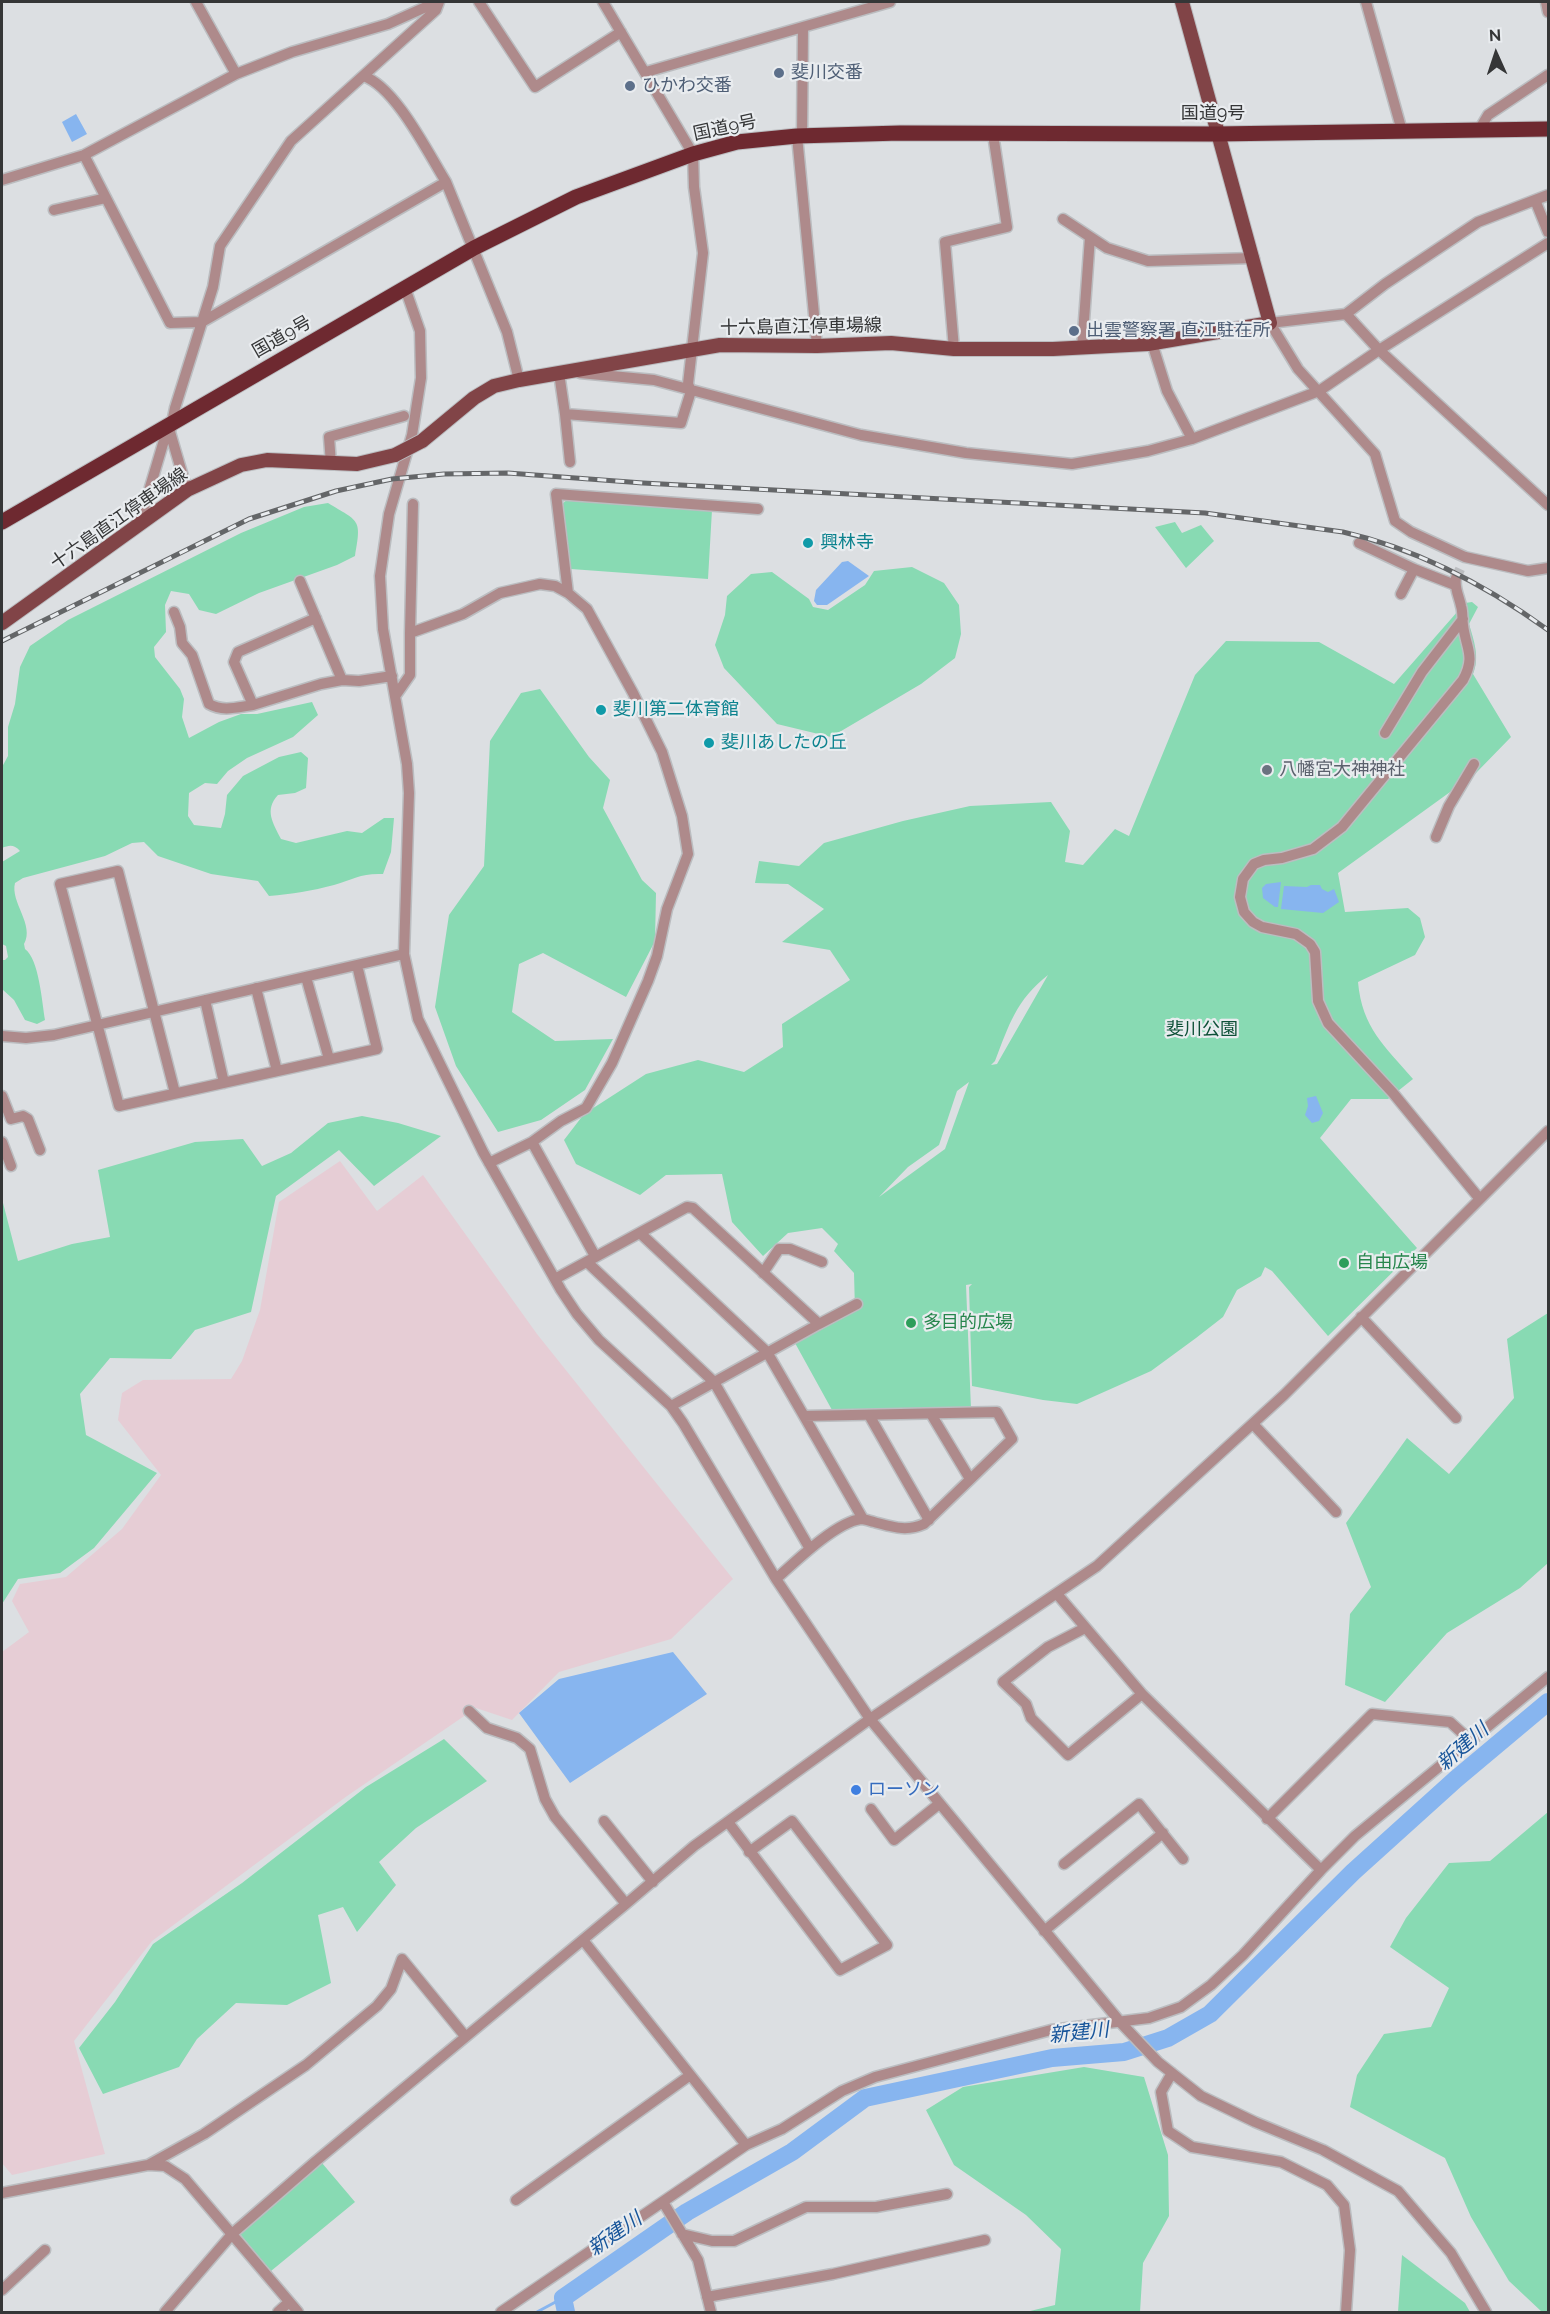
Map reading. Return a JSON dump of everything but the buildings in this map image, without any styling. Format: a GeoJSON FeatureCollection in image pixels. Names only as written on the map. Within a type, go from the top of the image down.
{"type":"FeatureCollection","features":[{"type":"Feature","properties":{"kind":"highway","name":"国道9号"},"geometry":{"type":"LineString","coordinates":[[2,522],[171,428],[474,248],[576,196],[693,154],[737,142],[800,136],[900,133],[1217,134],[1548,129]]}},
{"type":"Feature","properties":{"kind":"main road"},"geometry":{"type":"LineString","coordinates":[[1182,2],[1270,323]]}},
{"type":"Feature","properties":{"kind":"main road","name":"十六島直江停車場線"},"geometry":{"type":"LineString","coordinates":[[2,623],[187,490],[241,465],[267,460],[357,464],[395,455],[422,441],[474,399],[494,387],[519,380],[720,345],[817,346],[891,343],[954,349],[1082,348],[1152,344],[1270,323]]}},
{"type":"Feature","properties":{"kind":"street"},"geometry":{"type":"LineString","coordinates":[[196,2],[236,74]]}},
{"type":"Feature","properties":{"kind":"street"},"geometry":{"type":"LineString","coordinates":[[2,180],[84,155],[236,74],[292,52],[388,24],[438,2]]}},
{"type":"Feature","properties":{"kind":"street"},"geometry":{"type":"LineString","coordinates":[[139,524],[165,437],[171,428],[213,287],[220,246],[225,237],[291,141],[436,10],[438,2]]}},
{"type":"Feature","properties":{"kind":"street"},"geometry":{"type":"LineString","coordinates":[[479,2],[535,87],[621,32]]}},
{"type":"Feature","properties":{"kind":"street"},"geometry":{"type":"LineString","coordinates":[[565,414],[681,423],[691,391],[688,384],[703,253],[694,187],[693,154],[605,2]]}},
{"type":"Feature","properties":{"kind":"street"},"geometry":{"type":"LineString","coordinates":[[646,72],[802,27],[854,7],[890,2]]}},
{"type":"Feature","properties":{"kind":"street"},"geometry":{"type":"LineString","coordinates":[[1366,2],[1402,131]]}},
{"type":"Feature","properties":{"kind":"street"},"geometry":{"type":"LineString","coordinates":[[1546,2],[1548,12]]}},
{"type":"Feature","properties":{"kind":"street"},"geometry":{"type":"LineString","coordinates":[[802,27],[800,136],[817,346]]}},
{"type":"Feature","properties":{"kind":"street"},"geometry":{"type":"LineString","coordinates":[[1479,130],[1488,115],[1548,75]]}},
{"type":"Feature","properties":{"kind":"street"},"geometry":{"type":"LineString","coordinates":[[363,76],[376,82],[391,95],[446,182],[507,332],[519,380]]}},
{"type":"Feature","properties":{"kind":"street"},"geometry":{"type":"LineString","coordinates":[[954,349],[945,242],[1007,227],[993,134]]}},
{"type":"Feature","properties":{"kind":"street"},"geometry":{"type":"LineString","coordinates":[[84,155],[170,323],[202,322],[446,182]]}},
{"type":"Feature","properties":{"kind":"street"},"geometry":{"type":"LineString","coordinates":[[1548,195],[1478,222],[1385,284],[1346,314],[1270,323],[1298,369],[1375,454],[1395,520],[1411,532],[1463,562],[1528,571],[1548,568]]}},
{"type":"Feature","properties":{"kind":"street"},"geometry":{"type":"LineString","coordinates":[[54,210],[106,198]]}},
{"type":"Feature","properties":{"kind":"street"},"geometry":{"type":"LineString","coordinates":[[1535,200],[1548,232]]}},
{"type":"Feature","properties":{"kind":"street"},"geometry":{"type":"LineString","coordinates":[[1063,219],[1107,249],[1148,261],[1254,258]]}},
{"type":"Feature","properties":{"kind":"street"},"geometry":{"type":"LineString","coordinates":[[1082,348],[1090,237]]}},
{"type":"Feature","properties":{"kind":"street"},"geometry":{"type":"LineString","coordinates":[[570,462],[565,414],[565,372],[654,380],[861,435],[966,453],[1072,464],[1148,451],[1191,439],[1319,391],[1379,350],[1548,243]]}},
{"type":"Feature","properties":{"kind":"street"},"geometry":{"type":"LineString","coordinates":[[405,288],[420,331],[421,378],[412,435],[389,514],[380,576],[383,629],[407,764],[409,794],[404,954],[418,1019],[489,1163],[577,1314],[599,1340],[671,1406],[700,1449],[776,1579],[870,1719],[1121,2023],[1158,2062],[1201,2096],[1255,2122],[1323,2150],[1398,2191],[1451,2253],[1486,2313]]}},
{"type":"Feature","properties":{"kind":"street"},"geometry":{"type":"LineString","coordinates":[[1346,314],[1379,350],[1548,505]]}},
{"type":"Feature","properties":{"kind":"street"},"geometry":{"type":"LineString","coordinates":[[1152,344],[1167,391],[1191,439]]}},
{"type":"Feature","properties":{"kind":"street"},"geometry":{"type":"LineString","coordinates":[[331,464],[329,437],[404,416]]}},
{"type":"Feature","properties":{"kind":"street"},"geometry":{"type":"LineString","coordinates":[[171,428],[187,490]]}},
{"type":"Feature","properties":{"kind":"street"},"geometry":{"type":"LineString","coordinates":[[568,593],[556,494],[758,509]]}},
{"type":"Feature","properties":{"kind":"street"},"geometry":{"type":"LineString","coordinates":[[396,695],[410,675],[413,504]]}},
{"type":"Feature","properties":{"kind":"street"},"geometry":{"type":"LineString","coordinates":[[1359,543],[1414,569],[1455,582],[1471,662],[1463,680],[1342,827],[1313,849],[1254,864],[1245,875],[1240,893],[1244,912],[1253,922],[1262,927],[1296,934],[1310,944],[1315,952],[1318,1001],[1328,1023],[1393,1093],[1479,1198]]}},
{"type":"Feature","properties":{"kind":"street"},"geometry":{"type":"LineString","coordinates":[[1401,594],[1414,569]]}},
{"type":"Feature","properties":{"kind":"street"},"geometry":{"type":"LineString","coordinates":[[300,581],[342,680]]}},
{"type":"Feature","properties":{"kind":"street"},"geometry":{"type":"LineString","coordinates":[[410,633],[463,614],[500,592],[540,584],[555,586],[568,593],[587,609],[662,752],[682,816],[688,854],[667,909],[657,956],[648,981],[612,1063],[586,1107],[561,1121],[532,1142],[489,1163]]}},
{"type":"Feature","properties":{"kind":"street"},"geometry":{"type":"LineString","coordinates":[[174,612],[180,627],[182,643],[192,655],[209,704],[215,708],[228,709],[253,705],[321,684],[342,680],[359,681],[392,676]]}},
{"type":"Feature","properties":{"kind":"street"},"geometry":{"type":"LineString","coordinates":[[253,705],[234,662],[238,652],[316,618]]}},
{"type":"Feature","properties":{"kind":"street"},"geometry":{"type":"LineString","coordinates":[[1385,733],[1422,672],[1463,619]]}},
{"type":"Feature","properties":{"kind":"street"},"geometry":{"type":"LineString","coordinates":[[1436,837],[1449,806],[1474,764]]}},
{"type":"Feature","properties":{"kind":"street"},"geometry":{"type":"LineString","coordinates":[[175,1094],[118,871],[60,884],[119,1106],[175,1094],[224,1083],[377,1048],[357,965]]}},
{"type":"Feature","properties":{"kind":"street"},"geometry":{"type":"LineString","coordinates":[[2,1036],[26,1038],[54,1035],[404,954]]}},
{"type":"Feature","properties":{"kind":"street"},"geometry":{"type":"LineString","coordinates":[[306,977],[329,1059]]}},
{"type":"Feature","properties":{"kind":"street"},"geometry":{"type":"LineString","coordinates":[[256,988],[277,1071]]}},
{"type":"Feature","properties":{"kind":"street"},"geometry":{"type":"LineString","coordinates":[[205,1000],[224,1083]]}},
{"type":"Feature","properties":{"kind":"street"},"geometry":{"type":"LineString","coordinates":[[2,1095],[6,1121],[23,1116],[28,1119],[40,1150]]}},
{"type":"Feature","properties":{"kind":"street"},"geometry":{"type":"LineString","coordinates":[[165,2313],[233,2233],[694,1846],[870,1719],[1097,1566],[1253,1424],[1548,1131]]}},
{"type":"Feature","properties":{"kind":"street"},"geometry":{"type":"LineString","coordinates":[[2,1142],[11,1166]]}},
{"type":"Feature","properties":{"kind":"street"},"geometry":{"type":"LineString","coordinates":[[532,1142],[591,1259],[714,1382],[810,1549]]}},
{"type":"Feature","properties":{"kind":"street"},"geometry":{"type":"LineString","coordinates":[[555,1279],[687,1207],[693,1208],[819,1324]]}},
{"type":"Feature","properties":{"kind":"street"},"geometry":{"type":"LineString","coordinates":[[640,1233],[767,1352],[863,1519]]}},
{"type":"Feature","properties":{"kind":"street"},"geometry":{"type":"LineString","coordinates":[[763,1273],[779,1249],[790,1249],[822,1262]]}},
{"type":"Feature","properties":{"kind":"street"},"geometry":{"type":"LineString","coordinates":[[671,1406],[857,1304]]}},
{"type":"Feature","properties":{"kind":"street"},"geometry":{"type":"LineString","coordinates":[[1361,1317],[1456,1418]]}},
{"type":"Feature","properties":{"kind":"street"},"geometry":{"type":"LineString","coordinates":[[776,1579],[810,1549],[842,1526],[863,1519],[900,1529],[914,1529],[929,1520],[1012,1439],[997,1412],[804,1416]]}},
{"type":"Feature","properties":{"kind":"street"},"geometry":{"type":"LineString","coordinates":[[931,1414],[970,1479]]}},
{"type":"Feature","properties":{"kind":"street"},"geometry":{"type":"LineString","coordinates":[[868,1415],[929,1520]]}},
{"type":"Feature","properties":{"kind":"street"},"geometry":{"type":"LineString","coordinates":[[1253,1424],[1336,1512]]}},
{"type":"Feature","properties":{"kind":"street"},"geometry":{"type":"LineString","coordinates":[[1057,1594],[1142,1694],[1321,1870]]}},
{"type":"Feature","properties":{"kind":"street"},"geometry":{"type":"LineString","coordinates":[[1086,1628],[1048,1647],[1003,1682],[1026,1704],[1031,1718],[1068,1755],[1142,1694]]}},
{"type":"Feature","properties":{"kind":"street"},"geometry":{"type":"LineString","coordinates":[[501,2313],[746,2145],[782,2129],[842,2091],[875,2077],[1051,2030],[1121,2023],[1149,2018],[1181,2007],[1211,1985],[1243,1955],[1355,1836],[1548,1677]]}},
{"type":"Feature","properties":{"kind":"street"},"geometry":{"type":"LineString","coordinates":[[469,1711],[487,1728],[517,1738],[530,1749],[545,1799],[555,1817],[626,1904]]}},
{"type":"Feature","properties":{"kind":"street"},"geometry":{"type":"LineString","coordinates":[[1267,1819],[1372,1714],[1450,1722],[1471,1741]]}},
{"type":"Feature","properties":{"kind":"street"},"geometry":{"type":"LineString","coordinates":[[871,1809],[894,1840],[939,1804]]}},
{"type":"Feature","properties":{"kind":"street"},"geometry":{"type":"LineString","coordinates":[[1064,1864],[1139,1804],[1183,1859]]}},
{"type":"Feature","properties":{"kind":"street"},"geometry":{"type":"LineString","coordinates":[[604,1821],[653,1882]]}},
{"type":"Feature","properties":{"kind":"street"},"geometry":{"type":"LineString","coordinates":[[728,1822],[749,1852],[840,1970],[887,1945],[792,1821],[749,1852]]}},
{"type":"Feature","properties":{"kind":"street"},"geometry":{"type":"LineString","coordinates":[[1044,1931],[1163,1833]]}},
{"type":"Feature","properties":{"kind":"street"},"geometry":{"type":"LineString","coordinates":[[582,1940],[746,2145]]}},
{"type":"Feature","properties":{"kind":"street"},"geometry":{"type":"LineString","coordinates":[[148,2165],[204,2134],[306,2065],[377,2006],[391,1989],[402,1959],[465,2036]]}},
{"type":"Feature","properties":{"kind":"street"},"geometry":{"type":"LineString","coordinates":[[1172,2073],[1161,2092],[1168,2131],[1192,2147],[1281,2162],[1327,2185],[1344,2205],[1350,2250],[1346,2313]]}},
{"type":"Feature","properties":{"kind":"street"},"geometry":{"type":"LineString","coordinates":[[516,2200],[689,2076]]}},
{"type":"Feature","properties":{"kind":"street"},"geometry":{"type":"LineString","coordinates":[[2,2193],[148,2165],[165,2166],[185,2179],[233,2233],[298,2313]]}},
{"type":"Feature","properties":{"kind":"street"},"geometry":{"type":"LineString","coordinates":[[682,2234],[712,2241],[734,2241],[806,2207],[876,2207],[947,2193]]}},
{"type":"Feature","properties":{"kind":"street"},"geometry":{"type":"LineString","coordinates":[[663,2202],[698,2260],[711,2313]]}},
{"type":"Feature","properties":{"kind":"street"},"geometry":{"type":"LineString","coordinates":[[707,2297],[833,2274],[986,2240]]}},
{"type":"Feature","properties":{"kind":"street"},"geometry":{"type":"LineString","coordinates":[[2,2290],[45,2250]]}},
{"type":"Feature","properties":{"kind":"street"},"geometry":{"type":"LineString","coordinates":[[278,2313],[289,2302]]}},
{"type":"Feature","properties":{"kind":"shaded area"},"geometry":{"type":"Polygon","coordinates":[[[340,1161],[377,1211],[423,1175],[537,1334],[733,1579],[671,1639],[559,1672],[512,1720],[476,1708],[347,1796],[152,1941],[74,2041],[105,2154],[12,2175],[2,2163],[2,1652],[29,1632],[12,1601],[20,1584],[66,1577],[122,1529],[161,1475],[118,1420],[122,1393],[143,1380],[231,1379],[242,1361],[260,1310],[279,1202],[340,1161]]]}},
{"type":"Feature","properties":{"kind":"green space"},"geometry":{"type":"Polygon","coordinates":[[[568,499],[712,510],[708,579],[571,569],[562,504],[568,499]]]}},
{"type":"Feature","properties":{"kind":"green space"},"geometry":{"type":"Polygon","coordinates":[[[328,503],[356,522],[358,534],[355,556],[337,565],[259,593],[216,614],[199,610],[189,594],[171,591],[165,605],[166,632],[154,647],[155,657],[180,689],[184,699],[182,717],[189,738],[219,722],[241,714],[257,714],[312,702],[318,715],[293,737],[247,758],[228,771],[217,784],[205,783],[189,793],[188,816],[194,825],[221,828],[227,795],[243,776],[279,757],[301,752],[308,758],[306,788],[295,793],[278,795],[271,806],[271,817],[281,839],[296,843],[347,831],[362,833],[384,818],[394,818],[391,852],[383,874],[363,875],[310,891],[269,896],[258,881],[211,874],[158,856],[144,842],[132,843],[105,856],[23,878],[15,883],[14,890],[27,929],[24,944],[37,971],[45,1020],[37,1024],[25,1020],[14,1000],[2,989],[2,960],[8,957],[6,946],[2,944],[2,862],[20,851],[11,846],[2,848],[2,767],[8,756],[8,727],[15,704],[20,667],[30,646],[68,620],[241,533],[304,507],[328,503]]]}},
{"type":"Feature","properties":{"kind":"green space"},"geometry":{"type":"Polygon","coordinates":[[[1175,522],[1182,533],[1201,525],[1214,541],[1186,568],[1155,527],[1175,522]]]}},
{"type":"Feature","properties":{"kind":"green space"},"geometry":{"type":"Polygon","coordinates":[[[912,567],[944,583],[959,605],[961,634],[955,658],[921,684],[831,737],[777,724],[724,668],[715,645],[725,615],[727,596],[751,574],[772,572],[809,599],[813,607],[828,610],[865,585],[874,571],[912,567]]]}},
{"type":"Feature","properties":{"kind":"green space","name":"斐川公園"},"geometry":{"type":"Polygon","coordinates":[[[1472,602],[1478,607],[1469,624],[1476,655],[1473,674],[1511,737],[1475,774],[1338,873],[1345,912],[1408,908],[1420,918],[1425,937],[1415,955],[1358,982],[1364,1012],[1376,1035],[1413,1079],[1388,1099],[1351,1099],[1320,1138],[1417,1248],[1328,1336],[1272,1271],[1265,1267],[1261,1276],[1237,1290],[1223,1317],[1151,1371],[1077,1404],[1043,1400],[972,1386],[969,1287],[972,1284],[966,1285],[971,1409],[832,1410],[795,1343],[855,1311],[854,1273],[834,1251],[838,1244],[822,1228],[788,1233],[763,1256],[732,1222],[722,1174],[666,1175],[640,1195],[576,1164],[564,1140],[584,1114],[646,1074],[698,1060],[744,1072],[783,1047],[782,1024],[850,980],[830,950],[782,942],[824,909],[788,884],[755,883],[759,861],[799,866],[824,843],[903,821],[970,806],[1051,802],[1070,831],[1065,862],[1083,865],[1115,829],[1129,836],[1195,675],[1226,641],[1319,642],[1394,684],[1465,603],[1472,602]],[[1048,975],[1037,984],[1021,1004],[1009,1025],[995,1061],[991,1065],[997,1064],[1048,975]],[[969,1082],[957,1091],[939,1145],[908,1167],[879,1197],[945,1149],[969,1082]]]}},
{"type":"Feature","properties":{"kind":"green space"},"geometry":{"type":"Polygon","coordinates":[[[540,689],[589,757],[610,780],[603,808],[642,880],[656,893],[655,941],[626,997],[543,953],[519,964],[512,1012],[555,1041],[613,1039],[585,1090],[541,1120],[498,1132],[456,1066],[435,1007],[449,915],[484,866],[490,741],[521,693],[540,689]]]}},
{"type":"Feature","properties":{"kind":"green space"},"geometry":{"type":"Polygon","coordinates":[[[362,1116],[398,1123],[441,1136],[374,1186],[339,1150],[276,1196],[251,1312],[195,1330],[171,1359],[110,1358],[80,1394],[86,1435],[157,1473],[94,1548],[60,1573],[18,1579],[2,1604],[2,1199],[18,1261],[72,1244],[110,1237],[98,1170],[195,1142],[243,1139],[262,1166],[291,1153],[328,1123],[362,1116]]]}},
{"type":"Feature","properties":{"kind":"green space"},"geometry":{"type":"Polygon","coordinates":[[[1548,1313],[1548,1563],[1520,1588],[1447,1633],[1385,1702],[1345,1685],[1350,1614],[1371,1587],[1346,1523],[1407,1438],[1449,1474],[1514,1398],[1507,1339],[1548,1313]]]}},
{"type":"Feature","properties":{"kind":"green space"},"geometry":{"type":"Polygon","coordinates":[[[444,1739],[487,1781],[416,1828],[379,1862],[396,1885],[357,1932],[343,1907],[318,1915],[331,1983],[287,2005],[236,2003],[197,2039],[179,2067],[103,2094],[79,2048],[115,2002],[153,1944],[242,1883],[366,1787],[444,1739]]]}},
{"type":"Feature","properties":{"kind":"green space"},"geometry":{"type":"Polygon","coordinates":[[[1548,1812],[1548,2312],[1542,2312],[1509,2281],[1471,2217],[1445,2158],[1350,2107],[1357,2075],[1384,2034],[1431,2027],[1449,1988],[1390,1947],[1406,1918],[1449,1863],[1490,1861],[1548,1812]]]}},
{"type":"Feature","properties":{"kind":"green space"},"geometry":{"type":"Polygon","coordinates":[[[1084,2067],[1144,2077],[1168,2155],[1169,2216],[1143,2263],[1140,2312],[1026,2312],[1055,2305],[1061,2249],[1026,2215],[954,2165],[926,2110],[963,2087],[1084,2067]]]}},
{"type":"Feature","properties":{"kind":"green space"},"geometry":{"type":"Polygon","coordinates":[[[322,2163],[355,2202],[271,2271],[240,2234],[322,2163]]]}},
{"type":"Feature","properties":{"kind":"green space"},"geometry":{"type":"Polygon","coordinates":[[[1402,2255],[1465,2303],[1470,2312],[1398,2312],[1402,2255]]]}},
{"type":"Feature","properties":{"kind":"water"},"geometry":{"type":"Polygon","coordinates":[[[76,114],[87,134],[72,142],[62,122],[76,114]]]}},
{"type":"Feature","properties":{"kind":"water"},"geometry":{"type":"Polygon","coordinates":[[[848,561],[869,576],[827,605],[817,605],[814,601],[816,590],[842,562],[848,561]]]}},
{"type":"Feature","properties":{"kind":"water"},"geometry":{"type":"Polygon","coordinates":[[[1281,882],[1278,907],[1275,907],[1263,898],[1262,888],[1266,884],[1281,882]]]}},
{"type":"Feature","properties":{"kind":"water"},"geometry":{"type":"Polygon","coordinates":[[[1320,885],[1328,892],[1334,889],[1339,902],[1323,913],[1281,909],[1284,886],[1307,887],[1320,885]]]}},
{"type":"Feature","properties":{"kind":"water"},"geometry":{"type":"Polygon","coordinates":[[[1316,1096],[1323,1113],[1319,1121],[1312,1123],[1305,1115],[1308,1106],[1307,1098],[1316,1096]]]}},
{"type":"Feature","properties":{"kind":"water"},"geometry":{"type":"Polygon","coordinates":[[[673,1652],[707,1694],[570,1783],[519,1713],[559,1679],[673,1652]]]}},
{"type":"Feature","properties":{"kind":"waterway","name":"新建川"},"geometry":{"type":"LineString","coordinates":[[566,2312],[563,2298],[687,2212],[792,2152],[865,2098],[1052,2058],[1124,2052],[1168,2038],[1210,2014],[1353,1872],[1456,1779],[1548,1702]]}},
{"type":"Feature","properties":{"kind":"waterway"},"geometry":{"type":"LineString","coordinates":[[537,2312],[563,2298]]}},
{"type":"Feature","properties":{"kind":"tunnel"},"geometry":{"type":"LineString","coordinates":[[1456,578],[1461,567]]}},
{"type":"Feature","properties":{"kind":"railway"},"geometry":{"type":"LineString","coordinates":[[2,641],[249,519],[336,491],[392,479],[444,474],[508,473],[643,483],[1205,513],[1343,532],[1398,548],[1451,571],[1501,599],[1548,630]]}},
{"type":"Feature","properties":{"kind":"place","name":"斐川交番"},"geometry":{"type":"Point","coordinates":[779,73]}},
{"type":"Feature","properties":{"kind":"place","name":"ひかわ交番"},"geometry":{"type":"Point","coordinates":[630,86]}},
{"type":"Feature","properties":{"kind":"place","name":"出雲警察署 直江駐在所"},"geometry":{"type":"Point","coordinates":[1074,331]}},
{"type":"Feature","properties":{"kind":"place","name":"興林寺"},"geometry":{"type":"Point","coordinates":[808,543]}},
{"type":"Feature","properties":{"kind":"place","name":"斐川第二体育館"},"geometry":{"type":"Point","coordinates":[601,710]}},
{"type":"Feature","properties":{"kind":"place","name":"斐川あしたの丘"},"geometry":{"type":"Point","coordinates":[709,743]}},
{"type":"Feature","properties":{"kind":"place","name":"八幡宮大神神社"},"geometry":{"type":"Point","coordinates":[1267,770]}},
{"type":"Feature","properties":{"kind":"place","name":"自由広場"},"geometry":{"type":"Point","coordinates":[1344,1263]}},
{"type":"Feature","properties":{"kind":"place","name":"多目的広場"},"geometry":{"type":"Point","coordinates":[911,1323]}},
{"type":"Feature","properties":{"kind":"place","name":"ローソン"},"geometry":{"type":"Point","coordinates":[856,1790]}}]}
